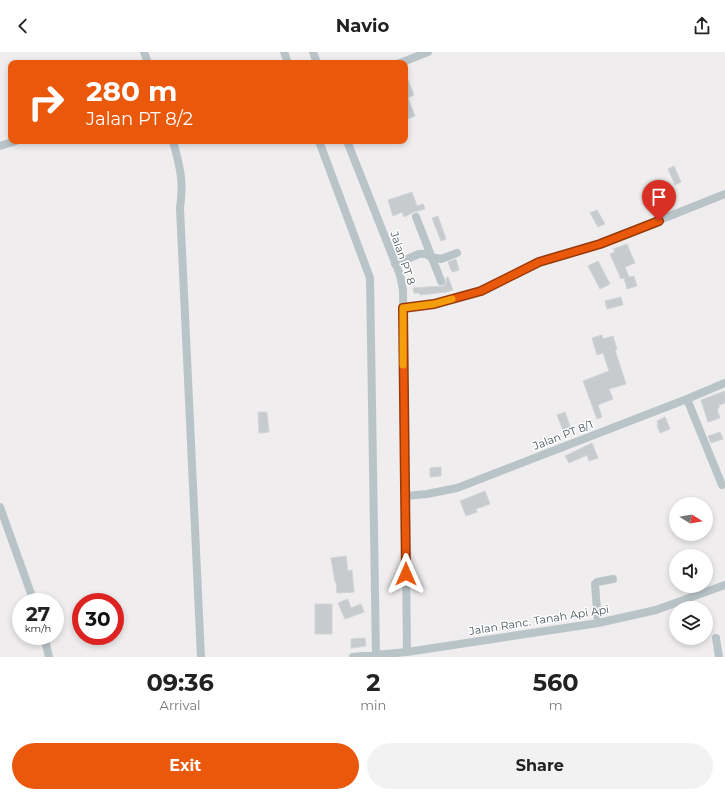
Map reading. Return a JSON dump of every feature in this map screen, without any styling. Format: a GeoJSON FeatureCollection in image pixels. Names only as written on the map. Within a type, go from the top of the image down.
{"type":"FeatureCollection","features":[{"type":"Feature","properties":{"kind":"street"},"geometry":{"type":"LineString","coordinates":[[408,60],[428,52]]}},
{"type":"Feature","properties":{"kind":"street"},"geometry":{"type":"LineString","coordinates":[[174,144],[182,176],[183,192],[180,208],[201,657]]}},
{"type":"Feature","properties":{"kind":"street"},"geometry":{"type":"LineString","coordinates":[[320,144],[370,278],[376,656]]}},
{"type":"Feature","properties":{"kind":"street","name":"Jalan PT 8"},"geometry":{"type":"LineString","coordinates":[[348,144],[400,275],[403,290],[407,652]]}},
{"type":"Feature","properties":{"kind":"street"},"geometry":{"type":"LineString","coordinates":[[403,308],[434,304],[481,291],[539,262],[602,243],[725,194]]}},
{"type":"Feature","properties":{"kind":"street"},"geometry":{"type":"LineString","coordinates":[[416,217],[441,281]]}},
{"type":"Feature","properties":{"kind":"street"},"geometry":{"type":"LineString","coordinates":[[395,264],[419,254],[426,254],[431,257],[441,259],[457,253]]}},
{"type":"Feature","properties":{"kind":"street","name":"Jalan PT 8/1"},"geometry":{"type":"LineString","coordinates":[[405,496],[427,494],[457,488],[725,383]]}},
{"type":"Feature","properties":{"kind":"street"},"geometry":{"type":"LineString","coordinates":[[687,399],[722,485]]}},
{"type":"Feature","properties":{"kind":"street"},"geometry":{"type":"LineString","coordinates":[[0,507],[31,593]]}},
{"type":"Feature","properties":{"kind":"street"},"geometry":{"type":"LineString","coordinates":[[598,623],[595,584],[613,579]]}},
{"type":"Feature","properties":{"kind":"street","name":"Jalan Ranc. Tanah Api Api"},"geometry":{"type":"LineString","coordinates":[[353,657],[407,652],[598,623],[656,610],[725,585]]}},
{"type":"Feature","properties":{"kind":"street"},"geometry":{"type":"LineString","coordinates":[[716,638],[719,657]]}},
{"type":"Feature","properties":{"kind":"street"},"geometry":{"type":"LineString","coordinates":[[46,645],[49,657]]}},
{"type":"Feature","properties":{"kind":"building"},"geometry":{"type":"Polygon","coordinates":[[[408,80],[414,95],[408,98],[408,80]]]}},
{"type":"Feature","properties":{"kind":"building"},"geometry":{"type":"Polygon","coordinates":[[[408,98],[415,116],[408,119],[408,98]]]}},
{"type":"Feature","properties":{"kind":"building"},"geometry":{"type":"Polygon","coordinates":[[[674,166],[681,182],[675,185],[668,169],[674,166]]]}},
{"type":"Feature","properties":{"kind":"building"},"geometry":{"type":"Polygon","coordinates":[[[412,192],[417,206],[423,204],[425,209],[404,217],[402,212],[393,216],[388,200],[412,192]]]}},
{"type":"Feature","properties":{"kind":"building"},"geometry":{"type":"Polygon","coordinates":[[[597,210],[605,224],[598,227],[590,213],[597,210]]]}},
{"type":"Feature","properties":{"kind":"building"},"geometry":{"type":"Polygon","coordinates":[[[438,216],[446,239],[441,241],[432,218],[438,216]]]}},
{"type":"Feature","properties":{"kind":"building"},"geometry":{"type":"Polygon","coordinates":[[[627,244],[635,263],[625,267],[629,277],[634,276],[637,286],[627,289],[624,278],[621,279],[610,254],[615,252],[613,249],[627,244]]]}},
{"type":"Feature","properties":{"kind":"building"},"geometry":{"type":"Polygon","coordinates":[[[456,259],[459,270],[452,272],[448,262],[456,259]]]}},
{"type":"Feature","properties":{"kind":"building"},"geometry":{"type":"Polygon","coordinates":[[[598,261],[610,284],[600,289],[588,266],[598,261]]]}},
{"type":"Feature","properties":{"kind":"building"},"geometry":{"type":"Polygon","coordinates":[[[448,277],[453,290],[420,295],[419,293],[414,293],[413,288],[443,286],[446,282],[446,278],[448,277]]]}},
{"type":"Feature","properties":{"kind":"building"},"geometry":{"type":"Polygon","coordinates":[[[621,297],[623,305],[607,309],[605,301],[621,297]]]}},
{"type":"Feature","properties":{"kind":"building"},"geometry":{"type":"Polygon","coordinates":[[[602,335],[603,339],[613,336],[617,349],[615,350],[626,384],[609,389],[613,399],[598,405],[602,417],[597,419],[583,381],[609,371],[603,353],[597,355],[592,338],[602,335]]]}},
{"type":"Feature","properties":{"kind":"building"},"geometry":{"type":"Polygon","coordinates":[[[725,391],[725,403],[719,405],[719,408],[717,409],[720,418],[708,422],[701,400],[725,391]]]}},
{"type":"Feature","properties":{"kind":"building"},"geometry":{"type":"Polygon","coordinates":[[[258,412],[267,412],[269,432],[259,433],[258,412]]]}},
{"type":"Feature","properties":{"kind":"building"},"geometry":{"type":"Polygon","coordinates":[[[565,412],[571,429],[564,433],[557,415],[565,412]]]}},
{"type":"Feature","properties":{"kind":"building"},"geometry":{"type":"Polygon","coordinates":[[[665,417],[670,429],[660,433],[657,421],[665,417]]]}},
{"type":"Feature","properties":{"kind":"building"},"geometry":{"type":"Polygon","coordinates":[[[720,432],[723,439],[711,443],[708,436],[720,432]]]}},
{"type":"Feature","properties":{"kind":"building"},"geometry":{"type":"Polygon","coordinates":[[[592,443],[598,458],[589,461],[587,455],[569,463],[565,456],[592,443]]]}},
{"type":"Feature","properties":{"kind":"building"},"geometry":{"type":"Polygon","coordinates":[[[441,467],[441,476],[430,477],[430,468],[441,467]]]}},
{"type":"Feature","properties":{"kind":"building"},"geometry":{"type":"Polygon","coordinates":[[[485,491],[490,504],[476,509],[477,512],[466,516],[460,501],[485,491]]]}},
{"type":"Feature","properties":{"kind":"building"},"geometry":{"type":"Polygon","coordinates":[[[346,556],[348,571],[352,570],[354,592],[337,593],[331,558],[346,556]]]}},
{"type":"Feature","properties":{"kind":"building"},"geometry":{"type":"Polygon","coordinates":[[[348,599],[351,608],[361,604],[364,612],[345,619],[338,603],[348,599]]]}},
{"type":"Feature","properties":{"kind":"building"},"geometry":{"type":"Polygon","coordinates":[[[315,604],[332,604],[332,634],[315,634],[315,604]]]}},
{"type":"Feature","properties":{"kind":"building"},"geometry":{"type":"Polygon","coordinates":[[[365,638],[366,646],[351,648],[351,639],[365,638]]]}},
{"type":"Feature","properties":{"kind":"slow traffic"},"geometry":{"type":"LineString","coordinates":[[403,365],[403,308],[434,304],[452,299]]}},
{"type":"Feature","properties":{"kind":"route"},"geometry":{"type":"LineString","coordinates":[[406,574],[403,308],[434,304],[481,291],[539,262],[600,244],[659,221]]}}]}
